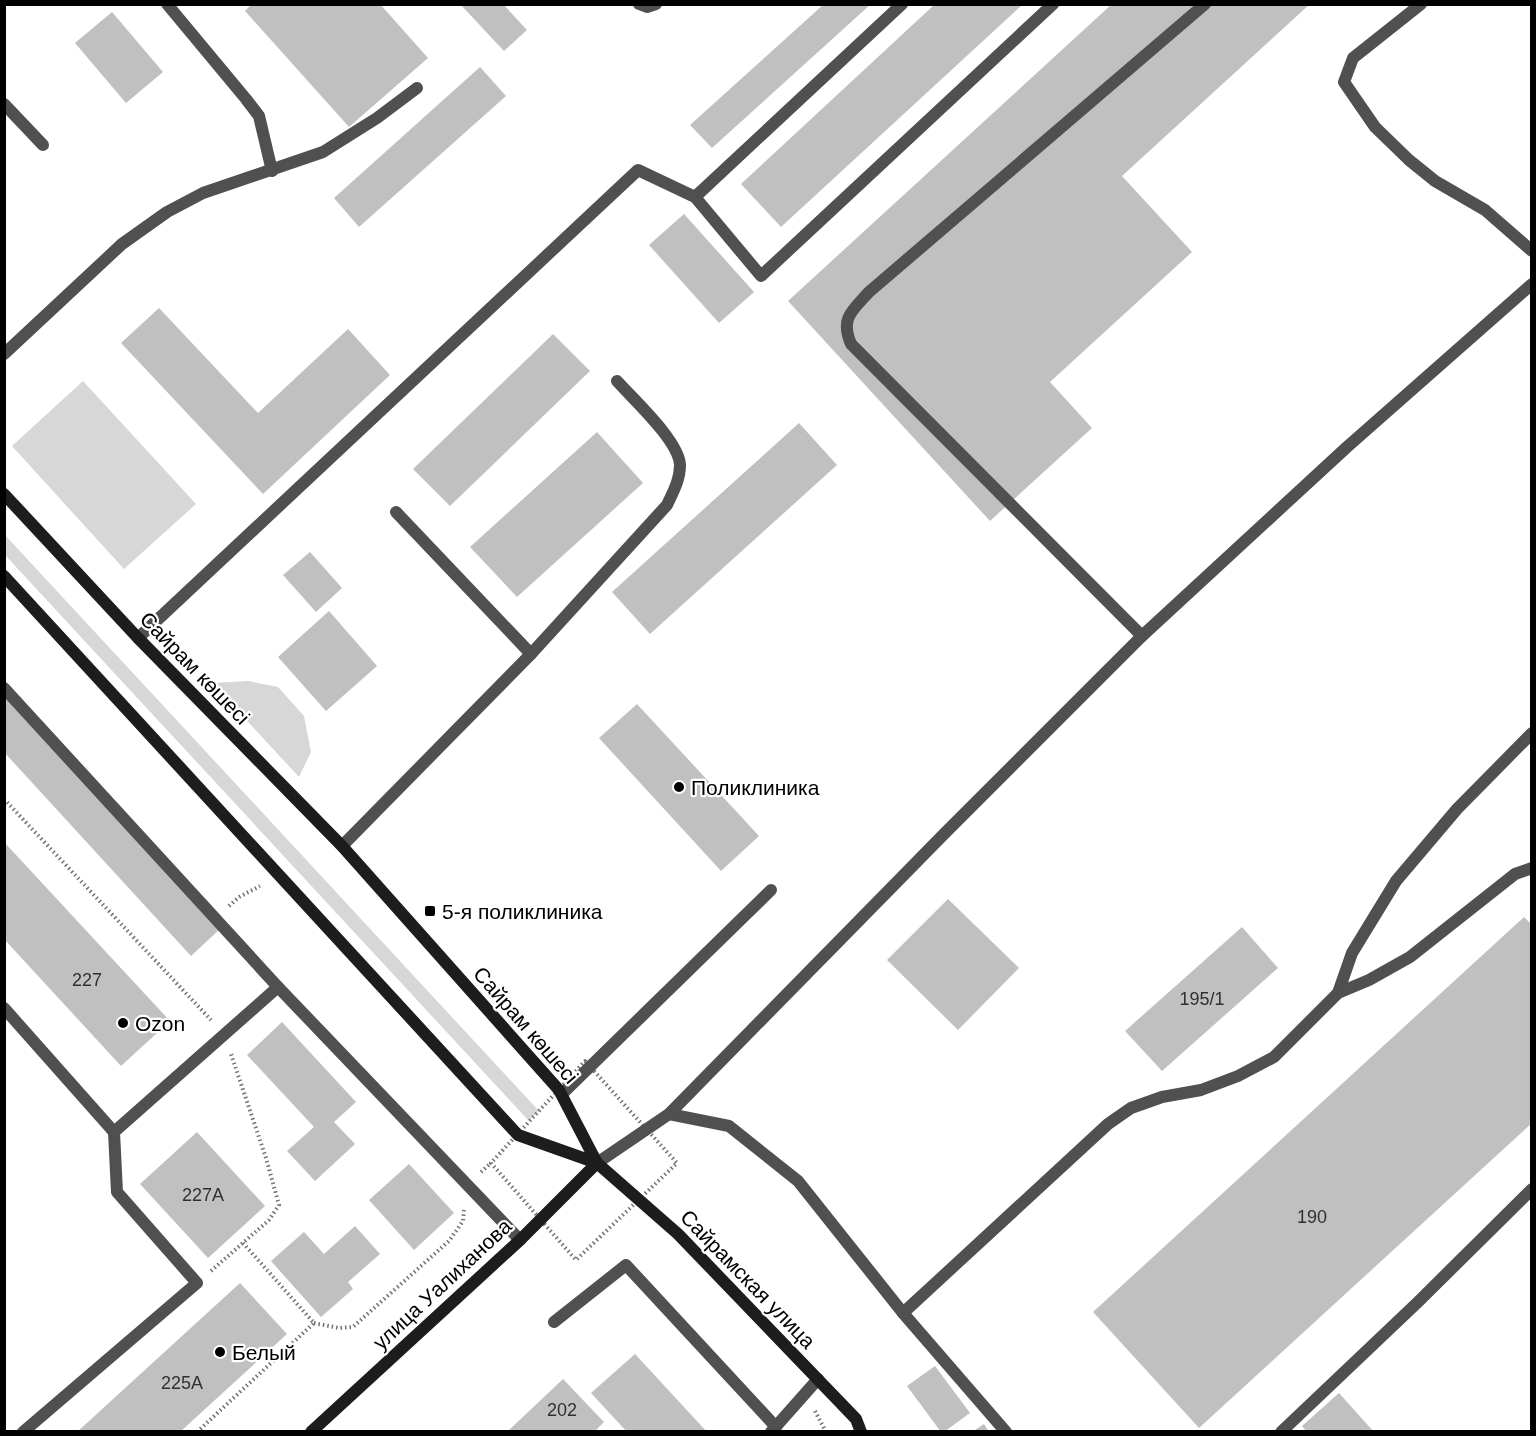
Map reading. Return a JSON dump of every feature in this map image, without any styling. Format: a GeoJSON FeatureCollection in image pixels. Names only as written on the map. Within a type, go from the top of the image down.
{"type":"FeatureCollection","features":[{"type":"Feature","properties":{"kind":"main road","name":"Сайрам көшесі"},"geometry":{"type":"LineString","coordinates":[[4,494],[138,638],[342,846],[562,1094],[597,1163]]}},
{"type":"Feature","properties":{"kind":"main road"},"geometry":{"type":"LineString","coordinates":[[4,576],[518,1135],[597,1163]]}},
{"type":"Feature","properties":{"kind":"main road","name":"улица Уалиханова"},"geometry":{"type":"LineString","coordinates":[[311,1431],[520,1240],[597,1163]]}},
{"type":"Feature","properties":{"kind":"main road","name":"Сайрамская улица"},"geometry":{"type":"LineString","coordinates":[[597,1163],[678,1234],[856,1419],[861,1431]]}},
{"type":"Feature","properties":{"kind":"street"},"geometry":{"type":"LineString","coordinates":[[167,4],[259,116],[273,171]]}},
{"type":"Feature","properties":{"kind":"street"},"geometry":{"type":"LineString","coordinates":[[639,4],[647,7],[656,4]]}},
{"type":"Feature","properties":{"kind":"street"},"geometry":{"type":"LineString","coordinates":[[695,197],[902,4]]}},
{"type":"Feature","properties":{"kind":"street"},"geometry":{"type":"LineString","coordinates":[[138,638],[638,170],[695,197],[761,276],[1053,4]]}},
{"type":"Feature","properties":{"kind":"street"},"geometry":{"type":"LineString","coordinates":[[1142,636],[851,344],[846,332],[847,318],[869,292],[1205,4]]}},
{"type":"Feature","properties":{"kind":"street"},"geometry":{"type":"LineString","coordinates":[[1421,4],[1353,58],[1344,82],[1375,127],[1409,160],[1435,181],[1485,210],[1532,251]]}},
{"type":"Feature","properties":{"kind":"street"},"geometry":{"type":"LineString","coordinates":[[4,354],[122,244],[167,212],[203,193],[273,171],[323,152],[377,118],[417,88]]}},
{"type":"Feature","properties":{"kind":"street"},"geometry":{"type":"LineString","coordinates":[[4,104],[43,145]]}},
{"type":"Feature","properties":{"kind":"street"},"geometry":{"type":"LineString","coordinates":[[597,1163],[669,1114],[1142,636],[1347,447],[1532,284]]}},
{"type":"Feature","properties":{"kind":"street"},"geometry":{"type":"LineString","coordinates":[[342,846],[531,654],[667,505],[678,483],[680,464],[674,445],[617,381]]}},
{"type":"Feature","properties":{"kind":"street"},"geometry":{"type":"LineString","coordinates":[[396,512],[531,654]]}},
{"type":"Feature","properties":{"kind":"street"},"geometry":{"type":"LineString","coordinates":[[4,688],[278,987],[520,1240]]}},
{"type":"Feature","properties":{"kind":"street"},"geometry":{"type":"LineString","coordinates":[[1338,993],[1353,953],[1396,881],[1457,809],[1532,733]]}},
{"type":"Feature","properties":{"kind":"street"},"geometry":{"type":"LineString","coordinates":[[903,1312],[1108,1124],[1131,1108],[1162,1097],[1220,1083],[1274,1057],[1338,993],[1369,980],[1410,957],[1515,874],[1532,868]]}},
{"type":"Feature","properties":{"kind":"street"},"geometry":{"type":"LineString","coordinates":[[562,1094],[771,890]]}},
{"type":"Feature","properties":{"kind":"street"},"geometry":{"type":"LineString","coordinates":[[114,1132],[278,987]]}},
{"type":"Feature","properties":{"kind":"street"},"geometry":{"type":"LineString","coordinates":[[4,1008],[114,1132],[117,1192],[197,1283],[23,1431]]}},
{"type":"Feature","properties":{"kind":"street"},"geometry":{"type":"LineString","coordinates":[[669,1114],[729,1126],[798,1181],[903,1312],[1006,1431]]}},
{"type":"Feature","properties":{"kind":"street"},"geometry":{"type":"LineString","coordinates":[[1281,1431],[1418,1302],[1532,1189]]}},
{"type":"Feature","properties":{"kind":"street"},"geometry":{"type":"LineString","coordinates":[[554,1322],[626,1265],[773,1429],[818,1379]]}},
{"type":"Feature","properties":{"kind":"path"},"geometry":{"type":"LineString","coordinates":[[4,799],[224,1035],[266,1158],[279,1205],[269,1220],[197,1283]]}},
{"type":"Feature","properties":{"kind":"path"},"geometry":{"type":"LineString","coordinates":[[243,1243],[314,1323],[339,1328],[353,1327],[449,1241],[463,1221],[468,1185],[491,1163]]}},
{"type":"Feature","properties":{"kind":"path"},"geometry":{"type":"LineString","coordinates":[[197,1431],[314,1323]]}},
{"type":"Feature","properties":{"kind":"shaded area"},"geometry":{"type":"Polygon","coordinates":[[[83,381],[196,504],[124,569],[12,446],[83,381]]]}},
{"type":"Feature","properties":{"kind":"shaded area"},"geometry":{"type":"Polygon","coordinates":[[[5,535],[539,1111],[529,1121],[5,555],[5,535]]]}},
{"type":"Feature","properties":{"kind":"shaded area"},"geometry":{"type":"Polygon","coordinates":[[[248,681],[278,687],[304,716],[311,752],[299,777],[212,683],[248,681]]]}},
{"type":"Feature","properties":{"kind":"building"},"geometry":{"type":"Polygon","coordinates":[[[252,4],[380,4],[428,58],[349,127],[245,11],[252,4]]]}},
{"type":"Feature","properties":{"kind":"building"},"geometry":{"type":"Polygon","coordinates":[[[460,4],[503,4],[527,30],[504,51],[460,4]]]}},
{"type":"Feature","properties":{"kind":"building"},"geometry":{"type":"Polygon","coordinates":[[[824,4],[871,4],[712,148],[690,125],[824,4]]]}},
{"type":"Feature","properties":{"kind":"building"},"geometry":{"type":"Polygon","coordinates":[[[1112,4],[1310,4],[1122,176],[1192,252],[1050,382],[1092,428],[990,521],[788,301],[1112,4]]]}},
{"type":"Feature","properties":{"kind":"building"},"geometry":{"type":"Polygon","coordinates":[[[934,5],[1022,5],[781,227],[741,184],[934,5]]]}},
{"type":"Feature","properties":{"kind":"building"},"geometry":{"type":"Polygon","coordinates":[[[112,12],[163,72],[126,103],[75,43],[112,12]]]}},
{"type":"Feature","properties":{"kind":"building"},"geometry":{"type":"Polygon","coordinates":[[[480,67],[506,96],[359,227],[334,198],[480,67]]]}},
{"type":"Feature","properties":{"kind":"building"},"geometry":{"type":"Polygon","coordinates":[[[684,214],[754,292],[719,323],[649,245],[684,214]]]}},
{"type":"Feature","properties":{"kind":"building"},"geometry":{"type":"Polygon","coordinates":[[[159,308],[258,413],[348,329],[390,375],[263,494],[121,343],[159,308]]]}},
{"type":"Feature","properties":{"kind":"building"},"geometry":{"type":"Polygon","coordinates":[[[553,334],[590,371],[450,506],[413,469],[553,334]]]}},
{"type":"Feature","properties":{"kind":"building"},"geometry":{"type":"Polygon","coordinates":[[[799,423],[837,465],[650,634],[612,592],[799,423]]]}},
{"type":"Feature","properties":{"kind":"building"},"geometry":{"type":"Polygon","coordinates":[[[597,432],[643,483],[517,597],[470,547],[597,432]]]}},
{"type":"Feature","properties":{"kind":"building"},"geometry":{"type":"Polygon","coordinates":[[[310,552],[342,588],[316,612],[283,575],[310,552]]]}},
{"type":"Feature","properties":{"kind":"building"},"geometry":{"type":"Polygon","coordinates":[[[329,611],[377,666],[326,711],[278,657],[329,611]]]}},
{"type":"Feature","properties":{"kind":"building"},"geometry":{"type":"Polygon","coordinates":[[[4,690],[221,928],[191,956],[4,752],[4,690]]]}},
{"type":"Feature","properties":{"kind":"building","name":"Поликлиника"},"geometry":{"type":"Polygon","coordinates":[[[637,704],[759,836],[721,871],[599,738],[637,704]]]}},
{"type":"Feature","properties":{"kind":"building"},"geometry":{"type":"Polygon","coordinates":[[[4,842],[170,1021],[121,1066],[4,939],[4,842]]]}},
{"type":"Feature","properties":{"kind":"building"},"geometry":{"type":"Polygon","coordinates":[[[948,899],[1019,968],[958,1030],[887,960],[948,899]]]}},
{"type":"Feature","properties":{"kind":"building"},"geometry":{"type":"Polygon","coordinates":[[[1524,917],[1532,925],[1532,1123],[1199,1428],[1093,1312],[1524,917]]]}},
{"type":"Feature","properties":{"kind":"building"},"geometry":{"type":"Polygon","coordinates":[[[1242,927],[1278,968],[1162,1071],[1125,1031],[1242,927]]]}},
{"type":"Feature","properties":{"kind":"building"},"geometry":{"type":"Polygon","coordinates":[[[282,1022],[356,1102],[334,1122],[355,1144],[315,1181],[287,1151],[314,1127],[247,1055],[282,1022]]]}},
{"type":"Feature","properties":{"kind":"building"},"geometry":{"type":"Polygon","coordinates":[[[197,1132],[265,1206],[208,1258],[140,1184],[197,1132]]]}},
{"type":"Feature","properties":{"kind":"building"},"geometry":{"type":"Polygon","coordinates":[[[409,1164],[454,1213],[414,1250],[369,1200],[409,1164]]]}},
{"type":"Feature","properties":{"kind":"building"},"geometry":{"type":"Polygon","coordinates":[[[355,1226],[380,1254],[348,1282],[353,1289],[321,1317],[271,1261],[304,1232],[324,1254],[355,1226]]]}},
{"type":"Feature","properties":{"kind":"building"},"geometry":{"type":"Polygon","coordinates":[[[240,1283],[287,1334],[180,1432],[77,1432],[240,1283]]]}},
{"type":"Feature","properties":{"kind":"building"},"geometry":{"type":"Polygon","coordinates":[[[635,1354],[707,1432],[627,1432],[591,1393],[635,1354]]]}},
{"type":"Feature","properties":{"kind":"building"},"geometry":{"type":"Polygon","coordinates":[[[935,1366],[970,1413],[944,1432],[941,1432],[907,1386],[935,1366]]]}},
{"type":"Feature","properties":{"kind":"building"},"geometry":{"type":"Polygon","coordinates":[[[563,1379],[604,1422],[594,1432],[507,1432],[563,1379]]]}},
{"type":"Feature","properties":{"kind":"building"},"geometry":{"type":"Polygon","coordinates":[[[1339,1393],[1374,1432],[1307,1432],[1302,1426],[1339,1393]]]}},
{"type":"Feature","properties":{"kind":"building"},"geometry":{"type":"Polygon","coordinates":[[[984,1424],[989,1432],[972,1432],[984,1424]]]}},
{"type":"Feature","properties":{"kind":"place","name":"Поликлиника"},"geometry":{"type":"Point","coordinates":[679,787]}},
{"type":"Feature","properties":{"kind":"place","name":"5-я поликлиника"},"geometry":{"type":"Point","coordinates":[430,911]}},
{"type":"Feature","properties":{"kind":"place","name":"Ozon"},"geometry":{"type":"Point","coordinates":[123,1023]}},
{"type":"Feature","properties":{"kind":"place","name":"Белый"},"geometry":{"type":"Point","coordinates":[220,1352]}}]}
